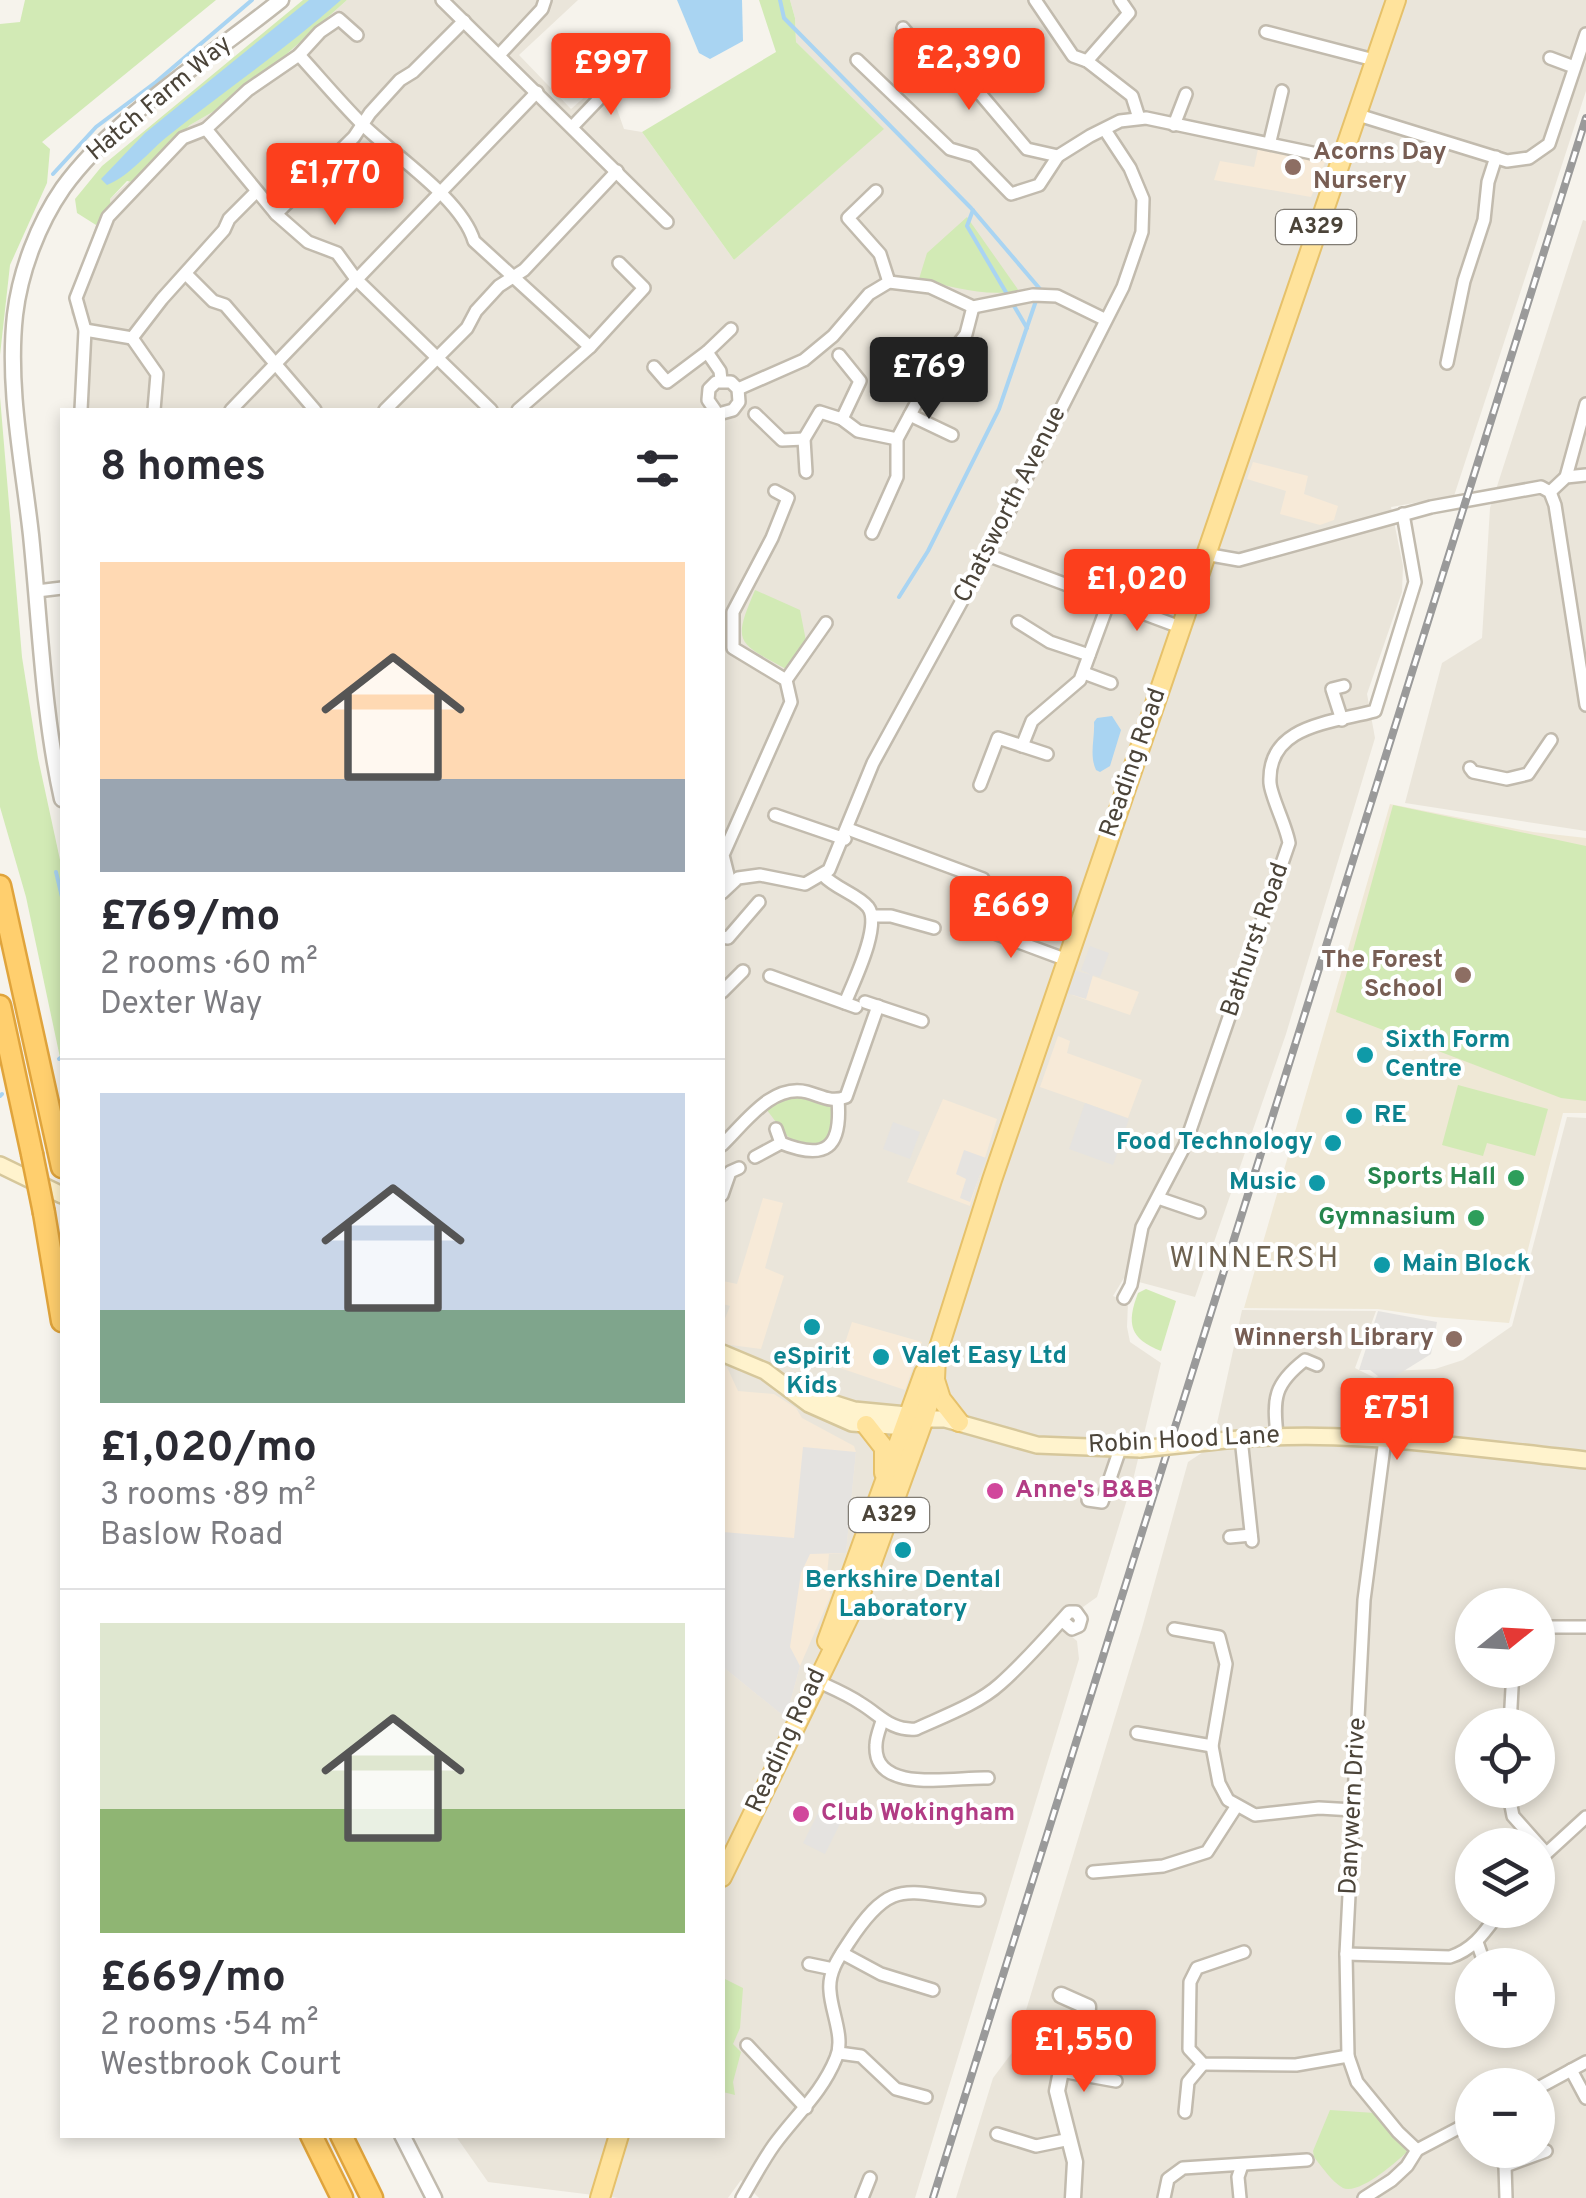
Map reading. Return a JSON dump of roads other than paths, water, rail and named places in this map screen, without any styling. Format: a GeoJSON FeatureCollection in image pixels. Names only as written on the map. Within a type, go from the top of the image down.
{"type":"FeatureCollection","features":[{"type":"Feature","properties":{"kind":"highway"},"geometry":{"type":"LineString","coordinates":[[0,886],[60,1158]]}},
{"type":"Feature","properties":{"kind":"highway"},"geometry":{"type":"LineString","coordinates":[[0,1006],[60,1309]]}},
{"type":"Feature","properties":{"kind":"highway"},"geometry":{"type":"LineString","coordinates":[[312,2138],[342,2198]]}},
{"type":"Feature","properties":{"kind":"highway"},"geometry":{"type":"LineString","coordinates":[[342,2138],[372,2198]]}},
{"type":"Feature","properties":{"kind":"main road","name":"Reading Road"},"geometry":{"type":"LineString","coordinates":[[826,1660],[830,1630],[884,1489],[913,1418],[935,1380],[936,1358],[992,1180],[1396,0]]}},
{"type":"Feature","properties":{"kind":"main road"},"geometry":{"type":"LineString","coordinates":[[0,1165],[60,1194]]}},
{"type":"Feature","properties":{"kind":"main road"},"geometry":{"type":"LineString","coordinates":[[725,1354],[765,1371],[830,1415],[866,1424],[913,1418]]}},
{"type":"Feature","properties":{"kind":"main road","name":"Reading Road"},"geometry":{"type":"LineString","coordinates":[[725,1871],[862,1590],[924,1373],[936,1358]]}},
{"type":"Feature","properties":{"kind":"main road"},"geometry":{"type":"LineString","coordinates":[[935,1380],[941,1399],[960,1422]]}},
{"type":"Feature","properties":{"kind":"main road"},"geometry":{"type":"LineString","coordinates":[[786,1388],[854,1410],[913,1418]]}},
{"type":"Feature","properties":{"kind":"main road","name":"Robin Hood Lane"},"geometry":{"type":"LineString","coordinates":[[913,1418],[960,1422],[1037,1445],[1120,1450],[1277,1435],[1384,1438],[1586,1460]]}},
{"type":"Feature","properties":{"kind":"main road"},"geometry":{"type":"LineString","coordinates":[[866,1424],[886,1452],[884,1489]]}},
{"type":"Feature","properties":{"kind":"main road"},"geometry":{"type":"LineString","coordinates":[[600,2198],[617,2138]]}},
{"type":"Feature","properties":{"kind":"street","name":"Hatch Farm Way"},"geometry":{"type":"LineString","coordinates":[[60,787],[14,388],[20,291],[40,231],[62,190],[108,136],[281,0]]}},
{"type":"Feature","properties":{"kind":"street"},"geometry":{"type":"LineString","coordinates":[[442,0],[667,222]]}},
{"type":"Feature","properties":{"kind":"street"},"geometry":{"type":"LineString","coordinates":[[500,54],[542,9],[545,0]]}},
{"type":"Feature","properties":{"kind":"street"},"geometry":{"type":"LineString","coordinates":[[1035,0],[1073,56],[1088,61],[1132,96],[1139,118]]}},
{"type":"Feature","properties":{"kind":"street"},"geometry":{"type":"LineString","coordinates":[[1088,61],[1129,13],[1120,0]]}},
{"type":"Feature","properties":{"kind":"street"},"geometry":{"type":"LineString","coordinates":[[81,408],[85,330],[76,298],[108,216],[183,138],[206,130],[248,90],[299,55],[320,32],[339,19],[357,35]]}},
{"type":"Feature","properties":{"kind":"street"},"geometry":{"type":"LineString","coordinates":[[276,214],[354,137],[400,80],[464,21]]}},
{"type":"Feature","properties":{"kind":"street"},"geometry":{"type":"LineString","coordinates":[[903,28],[928,57],[977,90],[1027,149],[1058,156]]}},
{"type":"Feature","properties":{"kind":"street"},"geometry":{"type":"LineString","coordinates":[[1266,32],[1374,60]]}},
{"type":"Feature","properties":{"kind":"street"},"geometry":{"type":"LineString","coordinates":[[1355,114],[1519,161],[1549,144],[1586,34]]}},
{"type":"Feature","properties":{"kind":"street"},"geometry":{"type":"LineString","coordinates":[[299,55],[362,124],[440,193],[471,230],[474,241],[590,347]]}},
{"type":"Feature","properties":{"kind":"street"},"geometry":{"type":"LineString","coordinates":[[1550,58],[1574,66]]}},
{"type":"Feature","properties":{"kind":"street"},"geometry":{"type":"LineString","coordinates":[[856,60],[950,149],[974,156],[1011,194],[1039,185],[1058,156],[1120,121],[1139,118],[1316,154]]}},
{"type":"Feature","properties":{"kind":"street"},"geometry":{"type":"LineString","coordinates":[[573,126],[616,81]]}},
{"type":"Feature","properties":{"kind":"street"},"geometry":{"type":"LineString","coordinates":[[1270,142],[1282,91]]}},
{"type":"Feature","properties":{"kind":"street"},"geometry":{"type":"LineString","coordinates":[[232,408],[538,92]]}},
{"type":"Feature","properties":{"kind":"street"},"geometry":{"type":"LineString","coordinates":[[1174,125],[1186,94]]}},
{"type":"Feature","properties":{"kind":"street"},"geometry":{"type":"LineString","coordinates":[[206,130],[276,214],[308,242],[337,253],[356,279],[489,408]]}},
{"type":"Feature","properties":{"kind":"street","name":"Chatsworth Avenue"},"geometry":{"type":"LineString","coordinates":[[824,876],[846,834],[872,763],[987,555],[1123,287],[1138,246],[1143,199],[1136,180],[1105,130]]}},
{"type":"Feature","properties":{"kind":"street"},"geometry":{"type":"LineString","coordinates":[[1447,363],[1496,157]]}},
{"type":"Feature","properties":{"kind":"street"},"geometry":{"type":"LineString","coordinates":[[387,408],[467,328],[487,298],[524,270],[618,171]]}},
{"type":"Feature","properties":{"kind":"street"},"geometry":{"type":"LineString","coordinates":[[876,191],[848,218],[880,254],[889,282]]}},
{"type":"Feature","properties":{"kind":"street"},"geometry":{"type":"LineString","coordinates":[[132,338],[256,192]]}},
{"type":"Feature","properties":{"kind":"street"},"geometry":{"type":"LineString","coordinates":[[520,408],[590,347],[644,288],[619,263]]}},
{"type":"Feature","properties":{"kind":"street"},"geometry":{"type":"LineString","coordinates":[[186,274],[213,300],[225,305],[312,408]]}},
{"type":"Feature","properties":{"kind":"street"},"geometry":{"type":"LineString","coordinates":[[738,389],[804,360],[833,336],[869,294],[889,282],[930,288],[974,307],[1018,298],[1057,296],[1104,319]]}},
{"type":"Feature","properties":{"kind":"street"},"geometry":{"type":"LineString","coordinates":[[872,534],[897,477],[897,439],[925,387],[966,334],[974,307]]}},
{"type":"Feature","properties":{"kind":"street"},"geometry":{"type":"LineString","coordinates":[[654,367],[667,382],[731,329]]}},
{"type":"Feature","properties":{"kind":"street"},"geometry":{"type":"LineString","coordinates":[[85,330],[132,338]]}},
{"type":"Feature","properties":{"kind":"street"},"geometry":{"type":"LineString","coordinates":[[132,338],[157,374],[154,408]]}},
{"type":"Feature","properties":{"kind":"street"},"geometry":{"type":"LineString","coordinates":[[707,352],[722,380]]}},
{"type":"Feature","properties":{"kind":"street"},"geometry":{"type":"LineString","coordinates":[[838,355],[866,382],[842,419]]}},
{"type":"Feature","properties":{"kind":"street"},"geometry":{"type":"LineString","coordinates":[[713,408],[707,395],[712,385],[722,380],[731,382],[740,398],[737,407],[725,412]]}},
{"type":"Feature","properties":{"kind":"street"},"geometry":{"type":"LineString","coordinates":[[1550,492],[1566,477],[1586,404]]}},
{"type":"Feature","properties":{"kind":"street"},"geometry":{"type":"LineString","coordinates":[[806,472],[804,439],[820,412],[842,419],[858,431],[897,439]]}},
{"type":"Feature","properties":{"kind":"street"},"geometry":{"type":"LineString","coordinates":[[755,414],[782,440],[804,439]]}},
{"type":"Feature","properties":{"kind":"street"},"geometry":{"type":"LineString","coordinates":[[910,415],[952,435]]}},
{"type":"Feature","properties":{"kind":"street"},"geometry":{"type":"LineString","coordinates":[[1566,477],[1586,475]]}},
{"type":"Feature","properties":{"kind":"street"},"geometry":{"type":"LineString","coordinates":[[1205,554],[1239,560],[1403,514],[1541,487],[1550,492],[1556,505],[1582,658],[1586,705]]}},
{"type":"Feature","properties":{"kind":"street"},"geometry":{"type":"LineString","coordinates":[[786,680],[728,648],[733,612],[788,498],[800,490]]}},
{"type":"Feature","properties":{"kind":"street"},"geometry":{"type":"LineString","coordinates":[[775,491],[788,498]]}},
{"type":"Feature","properties":{"kind":"street","name":"Bathurst Road"},"geometry":{"type":"LineString","coordinates":[[1124,1298],[1131,1285],[1142,1227],[1185,1145],[1290,843],[1270,786],[1272,755],[1287,736],[1375,711],[1416,582],[1403,514]]}},
{"type":"Feature","properties":{"kind":"street"},"geometry":{"type":"LineString","coordinates":[[987,555],[1180,628]]}},
{"type":"Feature","properties":{"kind":"street"},"geometry":{"type":"LineString","coordinates":[[37,591],[60,588]]}},
{"type":"Feature","properties":{"kind":"street"},"geometry":{"type":"LineString","coordinates":[[1022,746],[1032,721],[1074,687],[1084,673],[1109,601]]}},
{"type":"Feature","properties":{"kind":"street"},"geometry":{"type":"LineString","coordinates":[[1018,622],[1050,642],[1090,655]]}},
{"type":"Feature","properties":{"kind":"street"},"geometry":{"type":"LineString","coordinates":[[725,850],[791,702],[786,680],[826,623]]}},
{"type":"Feature","properties":{"kind":"street"},"geometry":{"type":"LineString","coordinates":[[1084,673],[1111,683]]}},
{"type":"Feature","properties":{"kind":"street"},"geometry":{"type":"LineString","coordinates":[[1333,689],[1342,720]]}},
{"type":"Feature","properties":{"kind":"street"},"geometry":{"type":"LineString","coordinates":[[980,785],[998,738],[1047,754]]}},
{"type":"Feature","properties":{"kind":"street"},"geometry":{"type":"LineString","coordinates":[[1470,768],[1507,779],[1528,774],[1551,740]]}},
{"type":"Feature","properties":{"kind":"street"},"geometry":{"type":"LineString","coordinates":[[775,815],[983,879]]}},
{"type":"Feature","properties":{"kind":"street"},"geometry":{"type":"LineString","coordinates":[[725,1142],[773,1096],[786,1090],[838,1100],[846,1096],[852,1083],[872,916],[863,902],[834,887],[824,876],[805,884],[760,875],[738,878],[726,888]]}},
{"type":"Feature","properties":{"kind":"street"},"geometry":{"type":"LineString","coordinates":[[725,938],[758,902]]}},
{"type":"Feature","properties":{"kind":"street"},"geometry":{"type":"LineString","coordinates":[[872,916],[891,916],[934,928]]}},
{"type":"Feature","properties":{"kind":"street"},"geometry":{"type":"LineString","coordinates":[[970,924],[1067,960]]}},
{"type":"Feature","properties":{"kind":"street"},"geometry":{"type":"LineString","coordinates":[[725,989],[744,971]]}},
{"type":"Feature","properties":{"kind":"street"},"geometry":{"type":"LineString","coordinates":[[770,976],[922,1020]]}},
{"type":"Feature","properties":{"kind":"street"},"geometry":{"type":"LineString","coordinates":[[755,1157],[781,1143],[814,1153],[825,1151],[833,1144],[840,1121],[838,1100]]}},
{"type":"Feature","properties":{"kind":"street"},"geometry":{"type":"LineString","coordinates":[[776,1128],[781,1143]]}},
{"type":"Feature","properties":{"kind":"street"},"geometry":{"type":"LineString","coordinates":[[1158,1198],[1200,1212]]}},
{"type":"Feature","properties":{"kind":"street"},"geometry":{"type":"LineString","coordinates":[[1277,1435],[1276,1393],[1287,1374],[1309,1358]]}},
{"type":"Feature","properties":{"kind":"street"},"geometry":{"type":"LineString","coordinates":[[1230,1538],[1252,1538],[1241,1438]]}},
{"type":"Feature","properties":{"kind":"street","name":"Danywern Drive"},"geometry":{"type":"LineString","coordinates":[[1384,1438],[1364,1600],[1346,1954],[1348,2056],[1357,2082],[1417,2150]]}},
{"type":"Feature","properties":{"kind":"street"},"geometry":{"type":"LineString","coordinates":[[1088,1500],[1102,1502],[1120,1450]]}},
{"type":"Feature","properties":{"kind":"street"},"geometry":{"type":"LineString","coordinates":[[817,1681],[863,1704],[882,1721],[907,1730],[916,1729],[990,1692],[1052,1629],[1064,1622]]}},
{"type":"Feature","properties":{"kind":"street"},"geometry":{"type":"LineString","coordinates":[[1555,1627],[1586,1627]]}},
{"type":"Feature","properties":{"kind":"street"},"geometry":{"type":"LineString","coordinates":[[1174,1630],[1219,1637],[1226,1664],[1212,1746],[1219,1783],[1228,1800],[1254,1815],[1319,1808],[1354,1810]]}},
{"type":"Feature","properties":{"kind":"street"},"geometry":{"type":"LineString","coordinates":[[882,1721],[876,1745],[886,1770],[919,1780],[988,1778]]}},
{"type":"Feature","properties":{"kind":"street"},"geometry":{"type":"LineString","coordinates":[[1137,1734],[1212,1746]]}},
{"type":"Feature","properties":{"kind":"street"},"geometry":{"type":"LineString","coordinates":[[1093,1872],[1163,1866],[1207,1852],[1236,1807]]}},
{"type":"Feature","properties":{"kind":"street"},"geometry":{"type":"LineString","coordinates":[[1555,1845],[1586,1817]]}},
{"type":"Feature","properties":{"kind":"street"},"geometry":{"type":"LineString","coordinates":[[742,2198],[774,2144],[806,2108],[839,2054],[829,1986],[833,1968],[866,1916],[883,1898],[912,1890],[933,1897],[980,1900]]}},
{"type":"Feature","properties":{"kind":"street"},"geometry":{"type":"LineString","coordinates":[[1346,1954],[1450,1956],[1465,1952],[1488,1928]]}},
{"type":"Feature","properties":{"kind":"street"},"geometry":{"type":"LineString","coordinates":[[1477,1942],[1479,1948]]}},
{"type":"Feature","properties":{"kind":"street"},"geometry":{"type":"LineString","coordinates":[[1244,1952],[1197,1968],[1190,1982],[1188,2050],[1204,2064],[1296,2065],[1348,2056]]}},
{"type":"Feature","properties":{"kind":"street"},"geometry":{"type":"LineString","coordinates":[[842,1953],[881,1974],[933,1990]]}},
{"type":"Feature","properties":{"kind":"street"},"geometry":{"type":"LineString","coordinates":[[809,1964],[833,1968]]}},
{"type":"Feature","properties":{"kind":"street"},"geometry":{"type":"LineString","coordinates":[[1062,1995],[1088,2007],[1087,2028],[1060,2071],[1057,2091],[1076,2162],[1073,2198]]}},
{"type":"Feature","properties":{"kind":"street"},"geometry":{"type":"LineString","coordinates":[[747,2046],[806,2108]]}},
{"type":"Feature","properties":{"kind":"street"},"geometry":{"type":"LineString","coordinates":[[839,2054],[860,2056],[896,2089],[926,2097]]}},
{"type":"Feature","properties":{"kind":"street"},"geometry":{"type":"LineString","coordinates":[[1555,2079],[1586,2062]]}},
{"type":"Feature","properties":{"kind":"street"},"geometry":{"type":"LineString","coordinates":[[1186,2112],[1188,2082],[1204,2064]]}},
{"type":"Feature","properties":{"kind":"street"},"geometry":{"type":"LineString","coordinates":[[1571,2070],[1586,2098]]}},
{"type":"Feature","properties":{"kind":"street"},"geometry":{"type":"LineString","coordinates":[[1060,2071],[1116,2081]]}},
{"type":"Feature","properties":{"kind":"street"},"geometry":{"type":"LineString","coordinates":[[1364,2198],[1392,2180],[1417,2150],[1455,2131]]}},
{"type":"Feature","properties":{"kind":"street"},"geometry":{"type":"LineString","coordinates":[[997,2134],[1036,2146],[1070,2139]]}},
{"type":"Feature","properties":{"kind":"street"},"geometry":{"type":"LineString","coordinates":[[404,2138],[434,2198]]}},
{"type":"Feature","properties":{"kind":"street"},"geometry":{"type":"LineString","coordinates":[[1164,2198],[1168,2179],[1184,2168],[1308,2160]]}},
{"type":"Feature","properties":{"kind":"street"},"geometry":{"type":"LineString","coordinates":[[1240,2198],[1238,2177],[1242,2165]]}},
{"type":"Feature","properties":{"kind":"street"},"geometry":{"type":"LineString","coordinates":[[1505,2168],[1506,2198]]}},
{"type":"Feature","properties":{"kind":"street"},"geometry":{"type":"LineString","coordinates":[[862,2198],[870,2178]]}},
{"type":"Feature","properties":{"kind":"water"},"geometry":{"type":"Polygon","coordinates":[[[309,0],[341,0],[124,175],[107,185],[101,179],[145,133],[309,0]]]}},
{"type":"Feature","properties":{"kind":"water"},"geometry":{"type":"Polygon","coordinates":[[[677,0],[742,0],[743,41],[710,59],[699,53],[677,0]]]}},
{"type":"Feature","properties":{"kind":"water"},"geometry":{"type":"Polygon","coordinates":[[[1112,716],[1121,730],[1110,766],[1100,772],[1093,758],[1094,722],[1112,716]]]}},
{"type":"Feature","properties":{"kind":"waterway"},"geometry":{"type":"LineString","coordinates":[[53,174],[96,127],[252,0]]}},
{"type":"Feature","properties":{"kind":"waterway"},"geometry":{"type":"LineString","coordinates":[[780,0],[784,18],[971,208],[1040,289],[999,409],[928,551],[899,597]]}},
{"type":"Feature","properties":{"kind":"waterway"},"geometry":{"type":"LineString","coordinates":[[973,210],[967,226],[1027,328]]}},
{"type":"Feature","properties":{"kind":"waterway"},"geometry":{"type":"LineString","coordinates":[[56,872],[60,889]]}},
{"type":"Feature","properties":{"kind":"railway"},"geometry":{"type":"LineString","coordinates":[[933,2198],[1586,118]]}},
{"type":"Feature","properties":{"kind":"place","name":"Acorns Day Nursery"},"geometry":{"type":"Point","coordinates":[1293,167]}},
{"type":"Feature","properties":{"kind":"place","name":"The Forest School"},"geometry":{"type":"Point","coordinates":[1463,975]}},
{"type":"Feature","properties":{"kind":"place","name":"Sixth Form Centre"},"geometry":{"type":"Point","coordinates":[1365,1055]}},
{"type":"Feature","properties":{"kind":"place","name":"RE"},"geometry":{"type":"Point","coordinates":[1354,1116]}},
{"type":"Feature","properties":{"kind":"place","name":"Food Technology"},"geometry":{"type":"Point","coordinates":[1333,1143]}},
{"type":"Feature","properties":{"kind":"place","name":"Sports Hall"},"geometry":{"type":"Point","coordinates":[1516,1178]}},
{"type":"Feature","properties":{"kind":"place","name":"Music"},"geometry":{"type":"Point","coordinates":[1317,1183]}},
{"type":"Feature","properties":{"kind":"place","name":"Gymnasium"},"geometry":{"type":"Point","coordinates":[1476,1218]}},
{"type":"Feature","properties":{"kind":"place","name":"Main Block"},"geometry":{"type":"Point","coordinates":[1382,1265]}},
{"type":"Feature","properties":{"kind":"place","name":"eSpirit Kids"},"geometry":{"type":"Point","coordinates":[812,1327]}},
{"type":"Feature","properties":{"kind":"place","name":"Winnersh Library"},"geometry":{"type":"Point","coordinates":[1454,1339]}},
{"type":"Feature","properties":{"kind":"place","name":"Valet Easy Ltd"},"geometry":{"type":"Point","coordinates":[881,1357]}},
{"type":"Feature","properties":{"kind":"place","name":"Anne's B&B"},"geometry":{"type":"Point","coordinates":[995,1491]}},
{"type":"Feature","properties":{"kind":"place","name":"Berkshire Dental Laboratory"},"geometry":{"type":"Point","coordinates":[903,1550]}},
{"type":"Feature","properties":{"kind":"place","name":"Club Wokingham"},"geometry":{"type":"Point","coordinates":[801,1814]}},
{"type":"Feature","properties":{"kind":"district","name":"WINNERSH"},"geometry":{"type":"Point","coordinates":[1255,1259]}}]}
